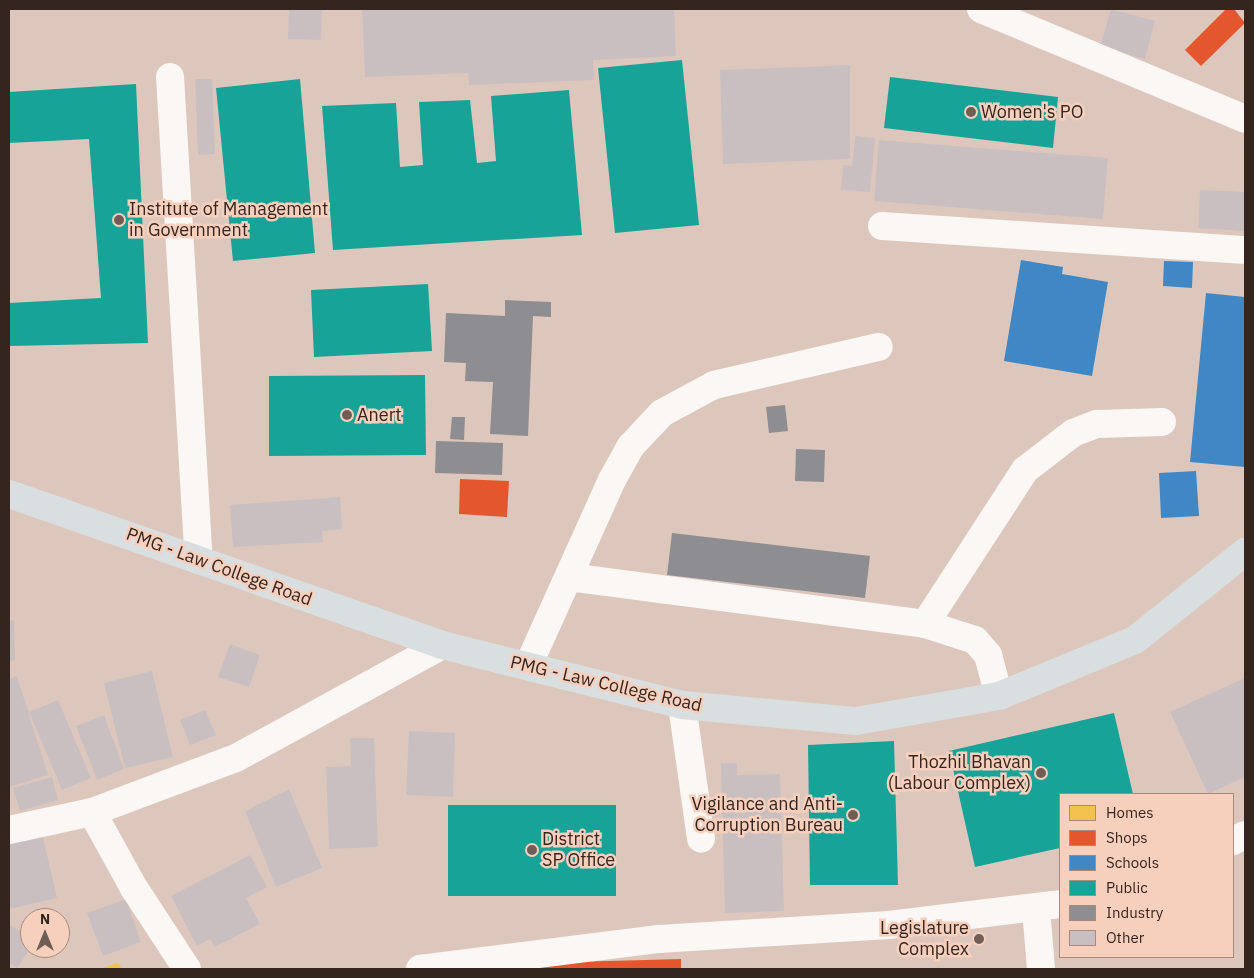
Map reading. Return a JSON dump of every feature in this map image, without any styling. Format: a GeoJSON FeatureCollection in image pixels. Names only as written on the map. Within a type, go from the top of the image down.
{"type":"FeatureCollection","features":[{"type":"Feature","properties":{"kind":"main road","name":"PMG - Law College Road"},"geometry":{"type":"LineString","coordinates":[[9,494],[442,645],[682,705],[856,721],[999,696],[1135,640],[1245,552]]}},
{"type":"Feature","properties":{"kind":"street"},"geometry":{"type":"LineString","coordinates":[[981,9],[1245,119]]}},
{"type":"Feature","properties":{"kind":"street"},"geometry":{"type":"LineString","coordinates":[[170,77],[199,560]]}},
{"type":"Feature","properties":{"kind":"street"},"geometry":{"type":"LineString","coordinates":[[882,226],[1245,250]]}},
{"type":"Feature","properties":{"kind":"street"},"geometry":{"type":"LineString","coordinates":[[528,666],[631,446],[662,412],[714,385],[880,347]]}},
{"type":"Feature","properties":{"kind":"street"},"geometry":{"type":"LineString","coordinates":[[925,624],[1025,470],[1073,432],[1097,424],[1162,422]]}},
{"type":"Feature","properties":{"kind":"street"},"geometry":{"type":"LineString","coordinates":[[569,577],[925,624],[975,640],[988,655],[999,696]]}},
{"type":"Feature","properties":{"kind":"street"},"geometry":{"type":"LineString","coordinates":[[9,830],[92,812],[236,758],[442,645]]}},
{"type":"Feature","properties":{"kind":"street"},"geometry":{"type":"LineString","coordinates":[[682,705],[701,839]]}},
{"type":"Feature","properties":{"kind":"street"},"geometry":{"type":"LineString","coordinates":[[92,812],[134,888],[187,969]]}},
{"type":"Feature","properties":{"kind":"street"},"geometry":{"type":"LineString","coordinates":[[420,969],[660,939],[889,925],[1048,906],[1041,969]]}},
{"type":"Feature","properties":{"kind":"building: Homes"},"geometry":{"type":"Polygon","coordinates":[[[118,963],[122,969],[100,969],[118,963]]]}},
{"type":"Feature","properties":{"kind":"building: Shops"},"geometry":{"type":"Polygon","coordinates":[[[1226,9],[1234,9],[1245,23],[1201,66],[1185,50],[1226,9]]]}},
{"type":"Feature","properties":{"kind":"building: Shops"},"geometry":{"type":"Polygon","coordinates":[[[460,479],[509,481],[507,517],[459,514],[460,479]]]}},
{"type":"Feature","properties":{"kind":"building: Shops"},"geometry":{"type":"Polygon","coordinates":[[[681,959],[681,969],[498,969],[498,964],[681,959]]]}},
{"type":"Feature","properties":{"kind":"building: Schools"},"geometry":{"type":"Polygon","coordinates":[[[1021,260],[1063,267],[1062,274],[1108,282],[1092,376],[1004,361],[1021,260]]]}},
{"type":"Feature","properties":{"kind":"building: Schools"},"geometry":{"type":"Polygon","coordinates":[[[1164,261],[1193,262],[1192,288],[1163,286],[1164,261]]]}},
{"type":"Feature","properties":{"kind":"building: Schools"},"geometry":{"type":"Polygon","coordinates":[[[1206,293],[1245,297],[1245,467],[1190,462],[1206,293]]]}},
{"type":"Feature","properties":{"kind":"building: Schools"},"geometry":{"type":"Polygon","coordinates":[[[1196,471],[1199,516],[1161,518],[1159,473],[1196,471]]]}},
{"type":"Feature","properties":{"kind":"building: Public"},"geometry":{"type":"Polygon","coordinates":[[[682,60],[699,225],[615,233],[598,68],[682,60]]]}},
{"type":"Feature","properties":{"kind":"building: Public","name":"Women's PO"},"geometry":{"type":"Polygon","coordinates":[[[890,77],[1058,97],[1053,148],[884,128],[890,77]]]}},
{"type":"Feature","properties":{"kind":"building: Public"},"geometry":{"type":"Polygon","coordinates":[[[300,79],[315,253],[233,261],[216,88],[300,79]]]}},
{"type":"Feature","properties":{"kind":"building: Public","name":"Institute of Management in Government"},"geometry":{"type":"Polygon","coordinates":[[[136,84],[148,343],[9,346],[9,303],[101,298],[89,139],[9,143],[9,92],[136,84]]]}},
{"type":"Feature","properties":{"kind":"building: Public"},"geometry":{"type":"Polygon","coordinates":[[[569,90],[582,235],[333,250],[322,106],[396,103],[400,167],[423,165],[419,102],[470,100],[477,163],[496,161],[491,96],[569,90]]]}},
{"type":"Feature","properties":{"kind":"building: Public"},"geometry":{"type":"Polygon","coordinates":[[[428,284],[432,351],[314,357],[311,290],[428,284]]]}},
{"type":"Feature","properties":{"kind":"building: Public","name":"Anert"},"geometry":{"type":"Polygon","coordinates":[[[425,375],[426,455],[269,456],[269,376],[425,375]]]}},
{"type":"Feature","properties":{"kind":"building: Public","name":"Thozhil Bhavan (Labour Complex)"},"geometry":{"type":"Polygon","coordinates":[[[1114,713],[1133,793],[1059,793],[1059,848],[975,867],[949,751],[1114,713]]]}},
{"type":"Feature","properties":{"kind":"building: Public","name":"Vigilance and Anti- Corruption Bureau"},"geometry":{"type":"Polygon","coordinates":[[[894,741],[898,885],[810,885],[808,745],[894,741]]]}},
{"type":"Feature","properties":{"kind":"building: Public","name":"District SP Office"},"geometry":{"type":"Polygon","coordinates":[[[448,805],[616,805],[616,896],[448,896],[448,805]]]}},
{"type":"Feature","properties":{"kind":"building: Industry"},"geometry":{"type":"Polygon","coordinates":[[[505,300],[551,302],[551,317],[533,316],[528,436],[490,434],[493,382],[465,381],[466,363],[444,362],[446,313],[505,316],[505,300]]]}},
{"type":"Feature","properties":{"kind":"building: Industry"},"geometry":{"type":"Polygon","coordinates":[[[785,405],[788,431],[769,433],[766,407],[785,405]]]}},
{"type":"Feature","properties":{"kind":"building: Industry"},"geometry":{"type":"Polygon","coordinates":[[[452,417],[465,417],[464,440],[450,439],[452,417]]]}},
{"type":"Feature","properties":{"kind":"building: Industry"},"geometry":{"type":"Polygon","coordinates":[[[436,441],[503,443],[502,475],[435,473],[436,441]]]}},
{"type":"Feature","properties":{"kind":"building: Industry"},"geometry":{"type":"Polygon","coordinates":[[[796,449],[825,450],[824,482],[795,481],[796,449]]]}},
{"type":"Feature","properties":{"kind":"building: Industry"},"geometry":{"type":"Polygon","coordinates":[[[672,533],[870,556],[865,598],[667,575],[672,533]]]}},
{"type":"Feature","properties":{"kind":"building: Other"},"geometry":{"type":"Polygon","coordinates":[[[289,9],[322,9],[321,40],[288,39],[289,9]]]}},
{"type":"Feature","properties":{"kind":"building: Other"},"geometry":{"type":"Polygon","coordinates":[[[362,9],[674,9],[676,56],[593,60],[594,80],[469,85],[468,73],[365,77],[362,9]]]}},
{"type":"Feature","properties":{"kind":"building: Other"},"geometry":{"type":"Polygon","coordinates":[[[1111,9],[1155,21],[1145,59],[1100,47],[1111,9]]]}},
{"type":"Feature","properties":{"kind":"building: Other"},"geometry":{"type":"Polygon","coordinates":[[[850,65],[850,159],[723,164],[720,70],[850,65]]]}},
{"type":"Feature","properties":{"kind":"building: Other"},"geometry":{"type":"Polygon","coordinates":[[[195,79],[212,79],[215,154],[198,155],[195,79]]]}},
{"type":"Feature","properties":{"kind":"building: Other"},"geometry":{"type":"Polygon","coordinates":[[[855,136],[875,138],[870,192],[841,190],[843,165],[852,166],[855,136]]]}},
{"type":"Feature","properties":{"kind":"building: Other"},"geometry":{"type":"Polygon","coordinates":[[[879,140],[1108,158],[1103,219],[874,201],[879,140]]]}},
{"type":"Feature","properties":{"kind":"building: Other"},"geometry":{"type":"Polygon","coordinates":[[[1200,190],[1245,192],[1245,231],[1198,228],[1200,190]]]}},
{"type":"Feature","properties":{"kind":"building: Other"},"geometry":{"type":"Polygon","coordinates":[[[340,497],[342,529],[322,531],[323,542],[233,547],[230,505],[340,497]]]}},
{"type":"Feature","properties":{"kind":"building: Other"},"geometry":{"type":"Polygon","coordinates":[[[14,620],[15,660],[9,661],[9,621],[14,620]]]}},
{"type":"Feature","properties":{"kind":"building: Other"},"geometry":{"type":"Polygon","coordinates":[[[230,644],[260,655],[249,687],[218,677],[230,644]]]}},
{"type":"Feature","properties":{"kind":"building: Other"},"geometry":{"type":"Polygon","coordinates":[[[152,671],[173,757],[125,768],[104,683],[152,671]]]}},
{"type":"Feature","properties":{"kind":"building: Other"},"geometry":{"type":"Polygon","coordinates":[[[17,676],[48,775],[9,787],[9,679],[17,676]]]}},
{"type":"Feature","properties":{"kind":"building: Other"},"geometry":{"type":"Polygon","coordinates":[[[1245,678],[1245,777],[1208,793],[1170,712],[1245,678]]]}},
{"type":"Feature","properties":{"kind":"building: Other"},"geometry":{"type":"Polygon","coordinates":[[[58,700],[91,778],[62,790],[29,712],[58,700]]]}},
{"type":"Feature","properties":{"kind":"building: Other"},"geometry":{"type":"Polygon","coordinates":[[[205,710],[216,735],[190,745],[180,720],[205,710]]]}},
{"type":"Feature","properties":{"kind":"building: Other"},"geometry":{"type":"Polygon","coordinates":[[[104,715],[124,769],[97,780],[76,726],[104,715]]]}},
{"type":"Feature","properties":{"kind":"building: Other"},"geometry":{"type":"Polygon","coordinates":[[[409,731],[455,733],[453,797],[406,795],[409,731]]]}},
{"type":"Feature","properties":{"kind":"building: Other"},"geometry":{"type":"Polygon","coordinates":[[[350,738],[374,738],[378,847],[329,849],[326,767],[351,766],[350,738]]]}},
{"type":"Feature","properties":{"kind":"building: Other"},"geometry":{"type":"Polygon","coordinates":[[[721,763],[737,763],[737,775],[780,774],[784,911],[725,913],[721,763]]]}},
{"type":"Feature","properties":{"kind":"building: Other"},"geometry":{"type":"Polygon","coordinates":[[[52,777],[58,800],[20,811],[13,788],[52,777]]]}},
{"type":"Feature","properties":{"kind":"building: Other"},"geometry":{"type":"Polygon","coordinates":[[[289,789],[322,868],[276,887],[245,811],[289,789]]]}},
{"type":"Feature","properties":{"kind":"building: Other"},"geometry":{"type":"Polygon","coordinates":[[[42,833],[57,898],[9,909],[9,841],[42,833]]]}},
{"type":"Feature","properties":{"kind":"building: Other"},"geometry":{"type":"Polygon","coordinates":[[[250,855],[267,887],[246,898],[260,924],[215,947],[210,939],[197,946],[171,896],[250,855]]]}},
{"type":"Feature","properties":{"kind":"building: Other"},"geometry":{"type":"Polygon","coordinates":[[[126,899],[141,942],[103,956],[87,913],[126,899]]]}},
{"type":"Feature","properties":{"kind":"building: Other"},"geometry":{"type":"Polygon","coordinates":[[[9,924],[20,931],[20,958],[24,958],[17,968],[9,963],[9,924]]]}},
{"type":"Feature","properties":{"kind":"place","name":"Women's PO"},"geometry":{"type":"Point","coordinates":[971,112]}},
{"type":"Feature","properties":{"kind":"place","name":"Institute of Management in Government"},"geometry":{"type":"Point","coordinates":[119,220]}},
{"type":"Feature","properties":{"kind":"place","name":"Anert"},"geometry":{"type":"Point","coordinates":[347,415]}},
{"type":"Feature","properties":{"kind":"place","name":"Thozhil Bhavan (Labour Complex)"},"geometry":{"type":"Point","coordinates":[1041,773]}},
{"type":"Feature","properties":{"kind":"place","name":"Vigilance and Anti- Corruption Bureau"},"geometry":{"type":"Point","coordinates":[853,815]}},
{"type":"Feature","properties":{"kind":"place","name":"District SP Office"},"geometry":{"type":"Point","coordinates":[532,850]}},
{"type":"Feature","properties":{"kind":"place","name":"Legislature Complex"},"geometry":{"type":"Point","coordinates":[979,939]}}]}
